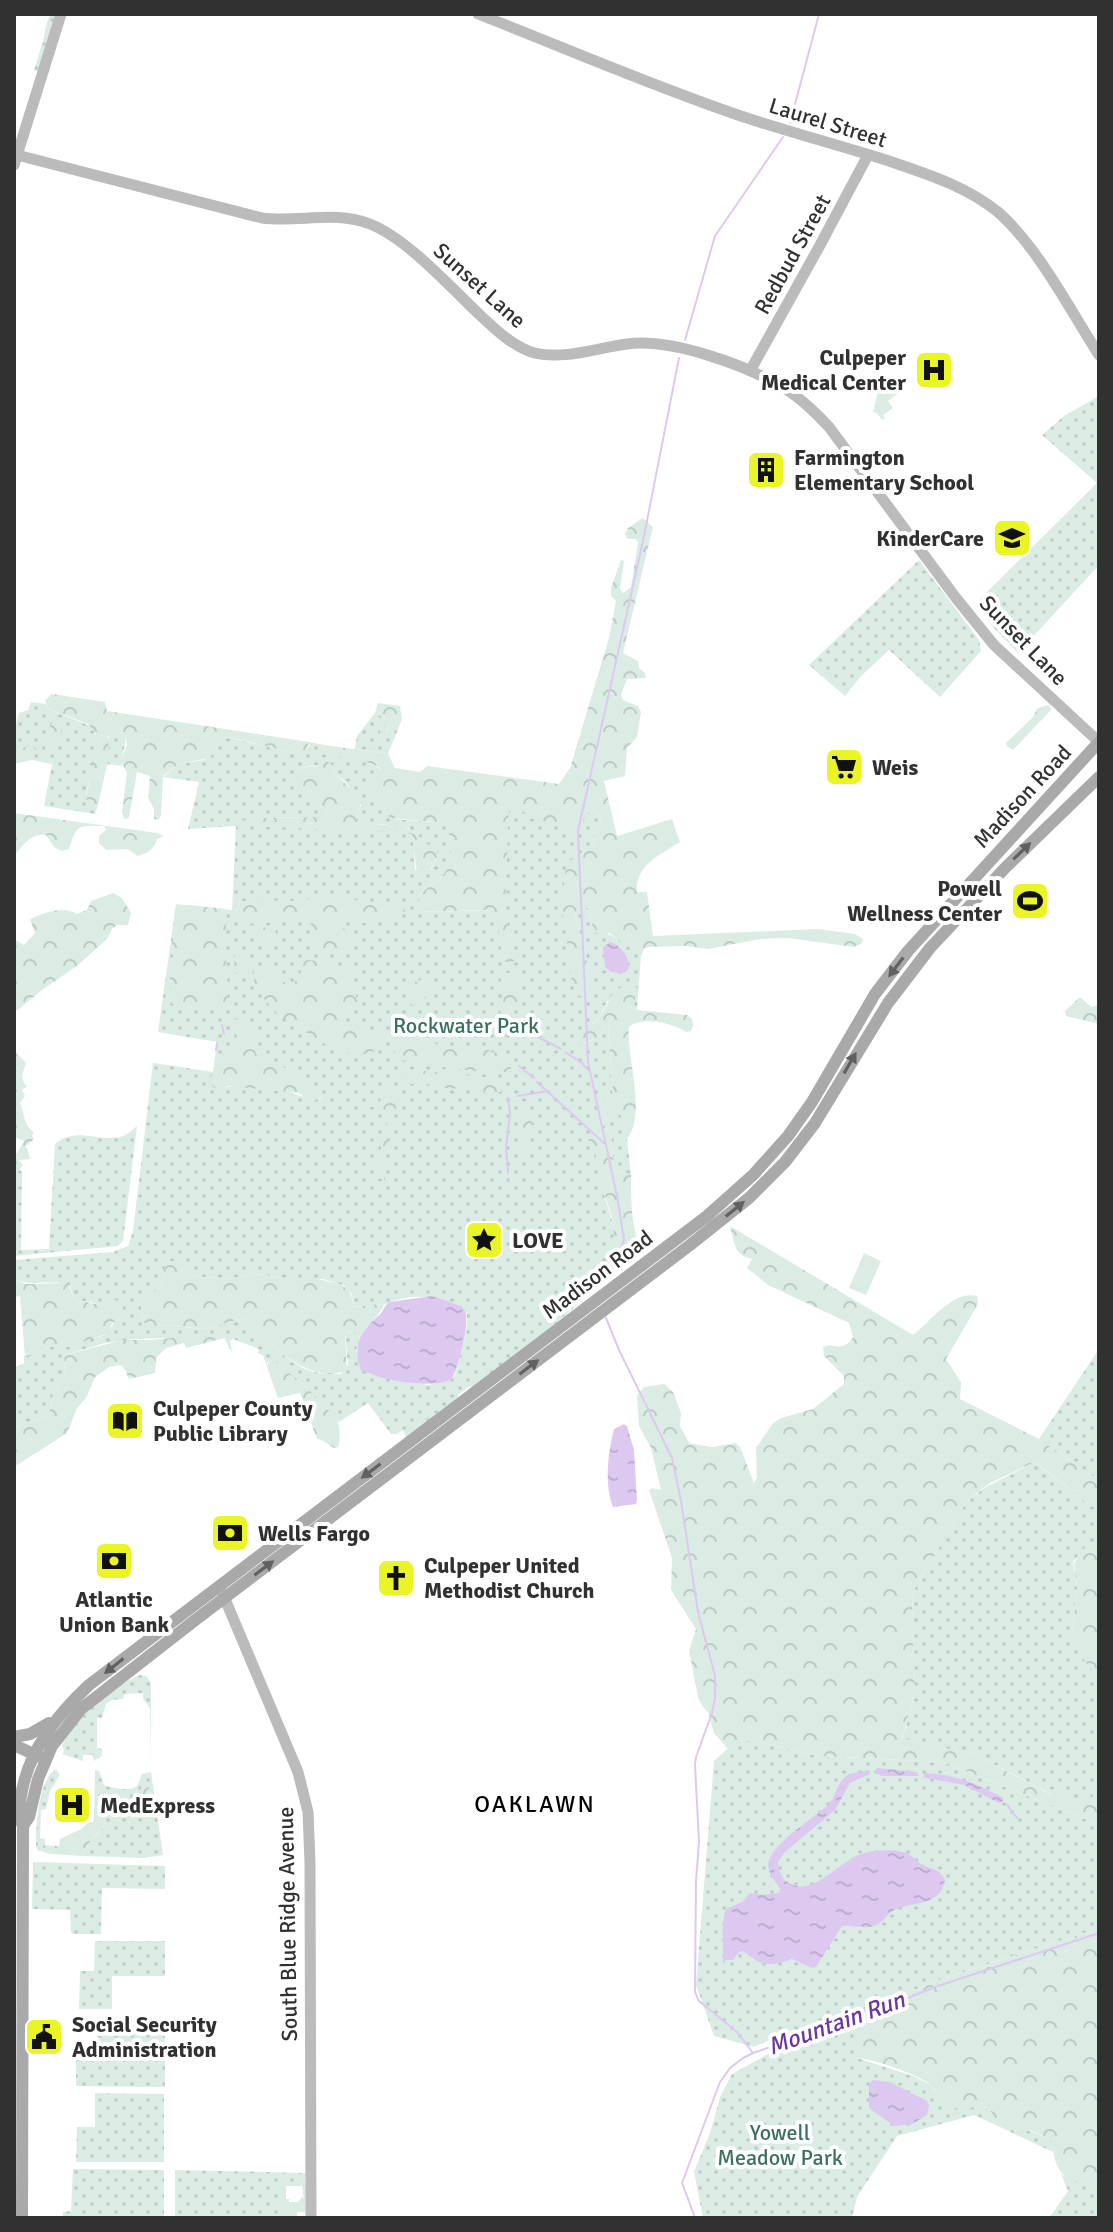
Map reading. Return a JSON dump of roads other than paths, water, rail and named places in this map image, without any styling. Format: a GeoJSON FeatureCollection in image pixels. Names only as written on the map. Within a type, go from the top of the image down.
{"type":"FeatureCollection","features":[{"type":"Feature","properties":{"kind":"main road","name":"Madison Road"},"geometry":{"type":"LineString","coordinates":[[39,1755],[81,1709],[222,1592],[707,1216],[753,1175],[803,1116],[875,994],[908,951],[1099,742]]}},
{"type":"Feature","properties":{"kind":"main road","name":"Madison Road"},"geometry":{"type":"LineString","coordinates":[[39,1755],[43,1739],[89,1685],[222,1592],[690,1245],[764,1184],[815,1123],[880,1016],[921,958],[997,876],[1099,777]]}},
{"type":"Feature","properties":{"kind":"main road"},"geometry":{"type":"LineString","coordinates":[[14,1741],[59,1717]]}},
{"type":"Feature","properties":{"kind":"main road"},"geometry":{"type":"LineString","coordinates":[[14,1741],[39,1755]]}},
{"type":"Feature","properties":{"kind":"main road"},"geometry":{"type":"LineString","coordinates":[[14,1753],[22,1767],[24,1782],[19,1816],[23,1826],[22,2218]]}},
{"type":"Feature","properties":{"kind":"main road"},"geometry":{"type":"LineString","coordinates":[[24,1782],[39,1755]]}},
{"type":"Feature","properties":{"kind":"main road"},"geometry":{"type":"LineString","coordinates":[[23,1826],[28,1819],[35,1789],[39,1755]]}},
{"type":"Feature","properties":{"kind":"street"},"geometry":{"type":"LineString","coordinates":[[16,160],[61,14]]}},
{"type":"Feature","properties":{"kind":"street","name":"Laurel Street"},"geometry":{"type":"LineString","coordinates":[[478,14],[738,115],[957,186],[997,212],[1027,245],[1099,355]]}},
{"type":"Feature","properties":{"kind":"street","name":"Redbud Street"},"geometry":{"type":"LineString","coordinates":[[750,371],[868,155]]}},
{"type":"Feature","properties":{"kind":"street","name":"Sunset Lane"},"geometry":{"type":"LineString","coordinates":[[16,160],[262,218],[357,219],[393,236],[495,330],[528,351],[564,355],[626,344],[652,343],[696,353],[750,371],[784,388],[814,411],[838,438],[994,645],[1099,742]]}},
{"type":"Feature","properties":{"kind":"street","name":"South Blue Ridge Avenue"},"geometry":{"type":"LineString","coordinates":[[222,1592],[298,1772],[306,1803],[310,1862],[311,2218]]}},
{"type":"Feature","properties":{"kind":"street"},"geometry":{"type":"LineString","coordinates":[[14,2185],[22,2201]]}},
{"type":"Feature","properties":{"kind":"water"},"geometry":{"type":"Polygon","coordinates":[[[611,942],[626,956],[629,968],[625,973],[611,972],[605,967],[603,947],[611,942]]]}},
{"type":"Feature","properties":{"kind":"water"},"geometry":{"type":"Polygon","coordinates":[[[432,1296],[460,1306],[466,1313],[464,1342],[452,1379],[432,1384],[406,1382],[361,1370],[357,1354],[359,1340],[387,1304],[432,1296]]]}},
{"type":"Feature","properties":{"kind":"water"},"geometry":{"type":"Polygon","coordinates":[[[624,1424],[634,1450],[637,1500],[636,1504],[613,1507],[608,1479],[609,1458],[614,1429],[624,1424]]]}},
{"type":"Feature","properties":{"kind":"water"},"geometry":{"type":"Polygon","coordinates":[[[877,1768],[917,1772],[919,1776],[881,1776],[875,1773],[877,1768]]]}},
{"type":"Feature","properties":{"kind":"water"},"geometry":{"type":"Polygon","coordinates":[[[869,1770],[870,1774],[850,1783],[835,1810],[784,1853],[778,1862],[782,1877],[789,1883],[807,1886],[861,1854],[893,1851],[910,1855],[940,1873],[945,1880],[938,1895],[925,1902],[894,1910],[874,1926],[842,1926],[816,1967],[792,1959],[766,1964],[743,1951],[723,1965],[726,1909],[742,1902],[750,1893],[779,1893],[780,1888],[769,1868],[773,1853],[829,1804],[845,1777],[869,1770]]]}},
{"type":"Feature","properties":{"kind":"water"},"geometry":{"type":"Polygon","coordinates":[[[925,1773],[966,1781],[1003,1798],[1003,1801],[999,1803],[964,1785],[923,1777],[925,1773]]]}},
{"type":"Feature","properties":{"kind":"water"},"geometry":{"type":"Polygon","coordinates":[[[873,2080],[890,2082],[927,2101],[927,2115],[912,2124],[894,2126],[869,2108],[869,2084],[873,2080]]]}},
{"type":"Feature","properties":{"kind":"waterway"},"geometry":{"type":"LineString","coordinates":[[790,123],[819,14]]}},
{"type":"Feature","properties":{"kind":"waterway"},"geometry":{"type":"LineString","coordinates":[[685,340],[715,236],[783,137]]}},
{"type":"Feature","properties":{"kind":"waterway"},"geometry":{"type":"LineString","coordinates":[[600,1284],[620,1253],[624,1239],[588,1062],[578,831],[643,541],[679,358]]}},
{"type":"Feature","properties":{"kind":"waterway"},"geometry":{"type":"LineString","coordinates":[[222,1025],[224,1034]]}},
{"type":"Feature","properties":{"kind":"waterway"},"geometry":{"type":"LineString","coordinates":[[505,1036],[521,1028],[561,1049]]}},
{"type":"Feature","properties":{"kind":"waterway"},"geometry":{"type":"LineString","coordinates":[[216,1050],[217,1043]]}},
{"type":"Feature","properties":{"kind":"waterway"},"geometry":{"type":"LineString","coordinates":[[565,1052],[589,1071]]}},
{"type":"Feature","properties":{"kind":"waterway"},"geometry":{"type":"LineString","coordinates":[[519,1066],[534,1078]]}},
{"type":"Feature","properties":{"kind":"waterway"},"geometry":{"type":"LineString","coordinates":[[537,1082],[604,1143]]}},
{"type":"Feature","properties":{"kind":"waterway"},"geometry":{"type":"LineString","coordinates":[[518,1096],[548,1091]]}},
{"type":"Feature","properties":{"kind":"waterway"},"geometry":{"type":"LineString","coordinates":[[508,1098],[508,1173]]}},
{"type":"Feature","properties":{"kind":"waterway"},"geometry":{"type":"LineString","coordinates":[[606,1318],[672,1458],[698,1612],[715,1676],[712,1713],[695,1765],[699,1841],[695,1992],[699,2001],[737,2032],[753,2053]]}},
{"type":"Feature","properties":{"kind":"waterway"},"geometry":{"type":"LineString","coordinates":[[1099,1611],[1099,1616]]}},
{"type":"Feature","properties":{"kind":"waterway"},"geometry":{"type":"LineString","coordinates":[[1007,1805],[1017,1818]]}},
{"type":"Feature","properties":{"kind":"waterway","name":"Mountain Run"},"geometry":{"type":"LineString","coordinates":[[693,2218],[682,2183],[720,2082],[730,2068],[743,2058],[826,2028],[854,2014],[895,2003],[1099,1933]]}},
{"type":"Feature","properties":{"kind":"place","name":"Culpeper Medical Center"},"geometry":{"type":"Point","coordinates":[934,370]}},
{"type":"Feature","properties":{"kind":"place","name":"Farmington Elementary School"},"geometry":{"type":"Point","coordinates":[766,470]}},
{"type":"Feature","properties":{"kind":"place","name":"KinderCare"},"geometry":{"type":"Point","coordinates":[1012,538]}},
{"type":"Feature","properties":{"kind":"place","name":"Weis"},"geometry":{"type":"Point","coordinates":[844,767]}},
{"type":"Feature","properties":{"kind":"place","name":"Powell Wellness Center"},"geometry":{"type":"Point","coordinates":[1030,901]}},
{"type":"Feature","properties":{"kind":"place","name":"LOVE"},"geometry":{"type":"Point","coordinates":[484,1240]}},
{"type":"Feature","properties":{"kind":"place","name":"Culpeper County Public Library"},"geometry":{"type":"Point","coordinates":[125,1421]}},
{"type":"Feature","properties":{"kind":"place","name":"Wells Fargo"},"geometry":{"type":"Point","coordinates":[230,1533]}},
{"type":"Feature","properties":{"kind":"place","name":"Atlantic Union Bank"},"geometry":{"type":"Point","coordinates":[114,1561]}},
{"type":"Feature","properties":{"kind":"place","name":"Culpeper United Methodist Church"},"geometry":{"type":"Point","coordinates":[396,1578]}},
{"type":"Feature","properties":{"kind":"place","name":"MedExpress"},"geometry":{"type":"Point","coordinates":[72,1805]}},
{"type":"Feature","properties":{"kind":"place","name":"Social Security Administration"},"geometry":{"type":"Point","coordinates":[44,2037]}},
{"type":"Feature","properties":{"kind":"district","name":"OAKLAWN"},"geometry":{"type":"Point","coordinates":[535,1804]}},
{"type":"Feature","properties":{"kind":"park label","name":"Rockwater Park"},"geometry":{"type":"Point","coordinates":[466,1025]}},
{"type":"Feature","properties":{"kind":"park label","name":"Yowell Meadow Park"},"geometry":{"type":"Point","coordinates":[780,2144]}}]}
